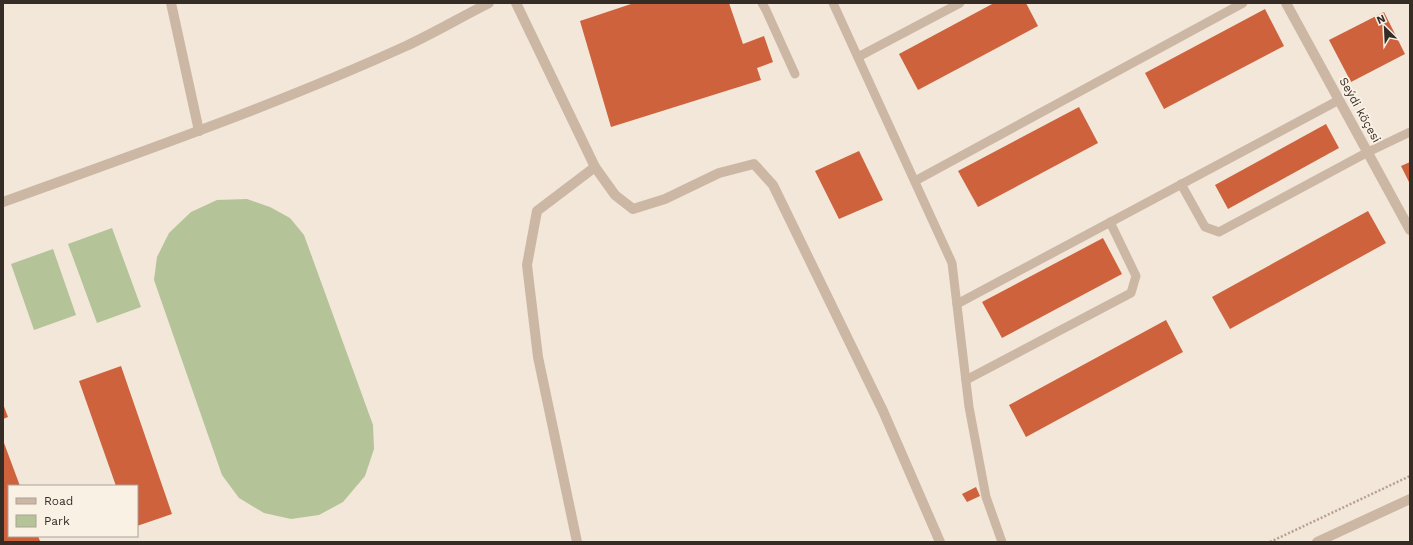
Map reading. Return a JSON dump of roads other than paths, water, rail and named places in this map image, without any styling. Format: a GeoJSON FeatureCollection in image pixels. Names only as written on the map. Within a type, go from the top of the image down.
{"type":"FeatureCollection","features":[{"type":"Feature","properties":{"kind":"street"},"geometry":{"type":"LineString","coordinates":[[171,3],[199,131]]}},
{"type":"Feature","properties":{"kind":"street"},"geometry":{"type":"LineString","coordinates":[[3,202],[199,131],[312,87],[407,45],[489,3]]}},
{"type":"Feature","properties":{"kind":"street"},"geometry":{"type":"LineString","coordinates":[[516,3],[595,167],[615,195],[633,209],[665,199],[719,173],[754,164],[773,185],[883,411],[940,542]]}},
{"type":"Feature","properties":{"kind":"street","name":"Seýdi köçesi"},"geometry":{"type":"LineString","coordinates":[[1286,3],[1410,230]]}},
{"type":"Feature","properties":{"kind":"street"},"geometry":{"type":"LineString","coordinates":[[577,542],[538,357],[527,265],[537,211],[595,167]]}},
{"type":"Feature","properties":{"kind":"street"},"geometry":{"type":"LineString","coordinates":[[1317,542],[1410,499]]}},
{"type":"Feature","properties":{"kind":"lane"},"geometry":{"type":"LineString","coordinates":[[762,3],[795,74]]}},
{"type":"Feature","properties":{"kind":"lane"},"geometry":{"type":"LineString","coordinates":[[833,3],[952,263],[969,407],[986,497],[1002,542]]}},
{"type":"Feature","properties":{"kind":"lane"},"geometry":{"type":"LineString","coordinates":[[858,57],[960,3]]}},
{"type":"Feature","properties":{"kind":"lane"},"geometry":{"type":"LineString","coordinates":[[915,181],[1243,3]]}},
{"type":"Feature","properties":{"kind":"lane"},"geometry":{"type":"LineString","coordinates":[[957,304],[1339,100]]}},
{"type":"Feature","properties":{"kind":"lane"},"geometry":{"type":"LineString","coordinates":[[1181,184],[1205,226],[1219,232],[1368,152],[1410,132]]}},
{"type":"Feature","properties":{"kind":"lane"},"geometry":{"type":"LineString","coordinates":[[966,380],[1131,293],[1136,276],[1110,222]]}}]}
